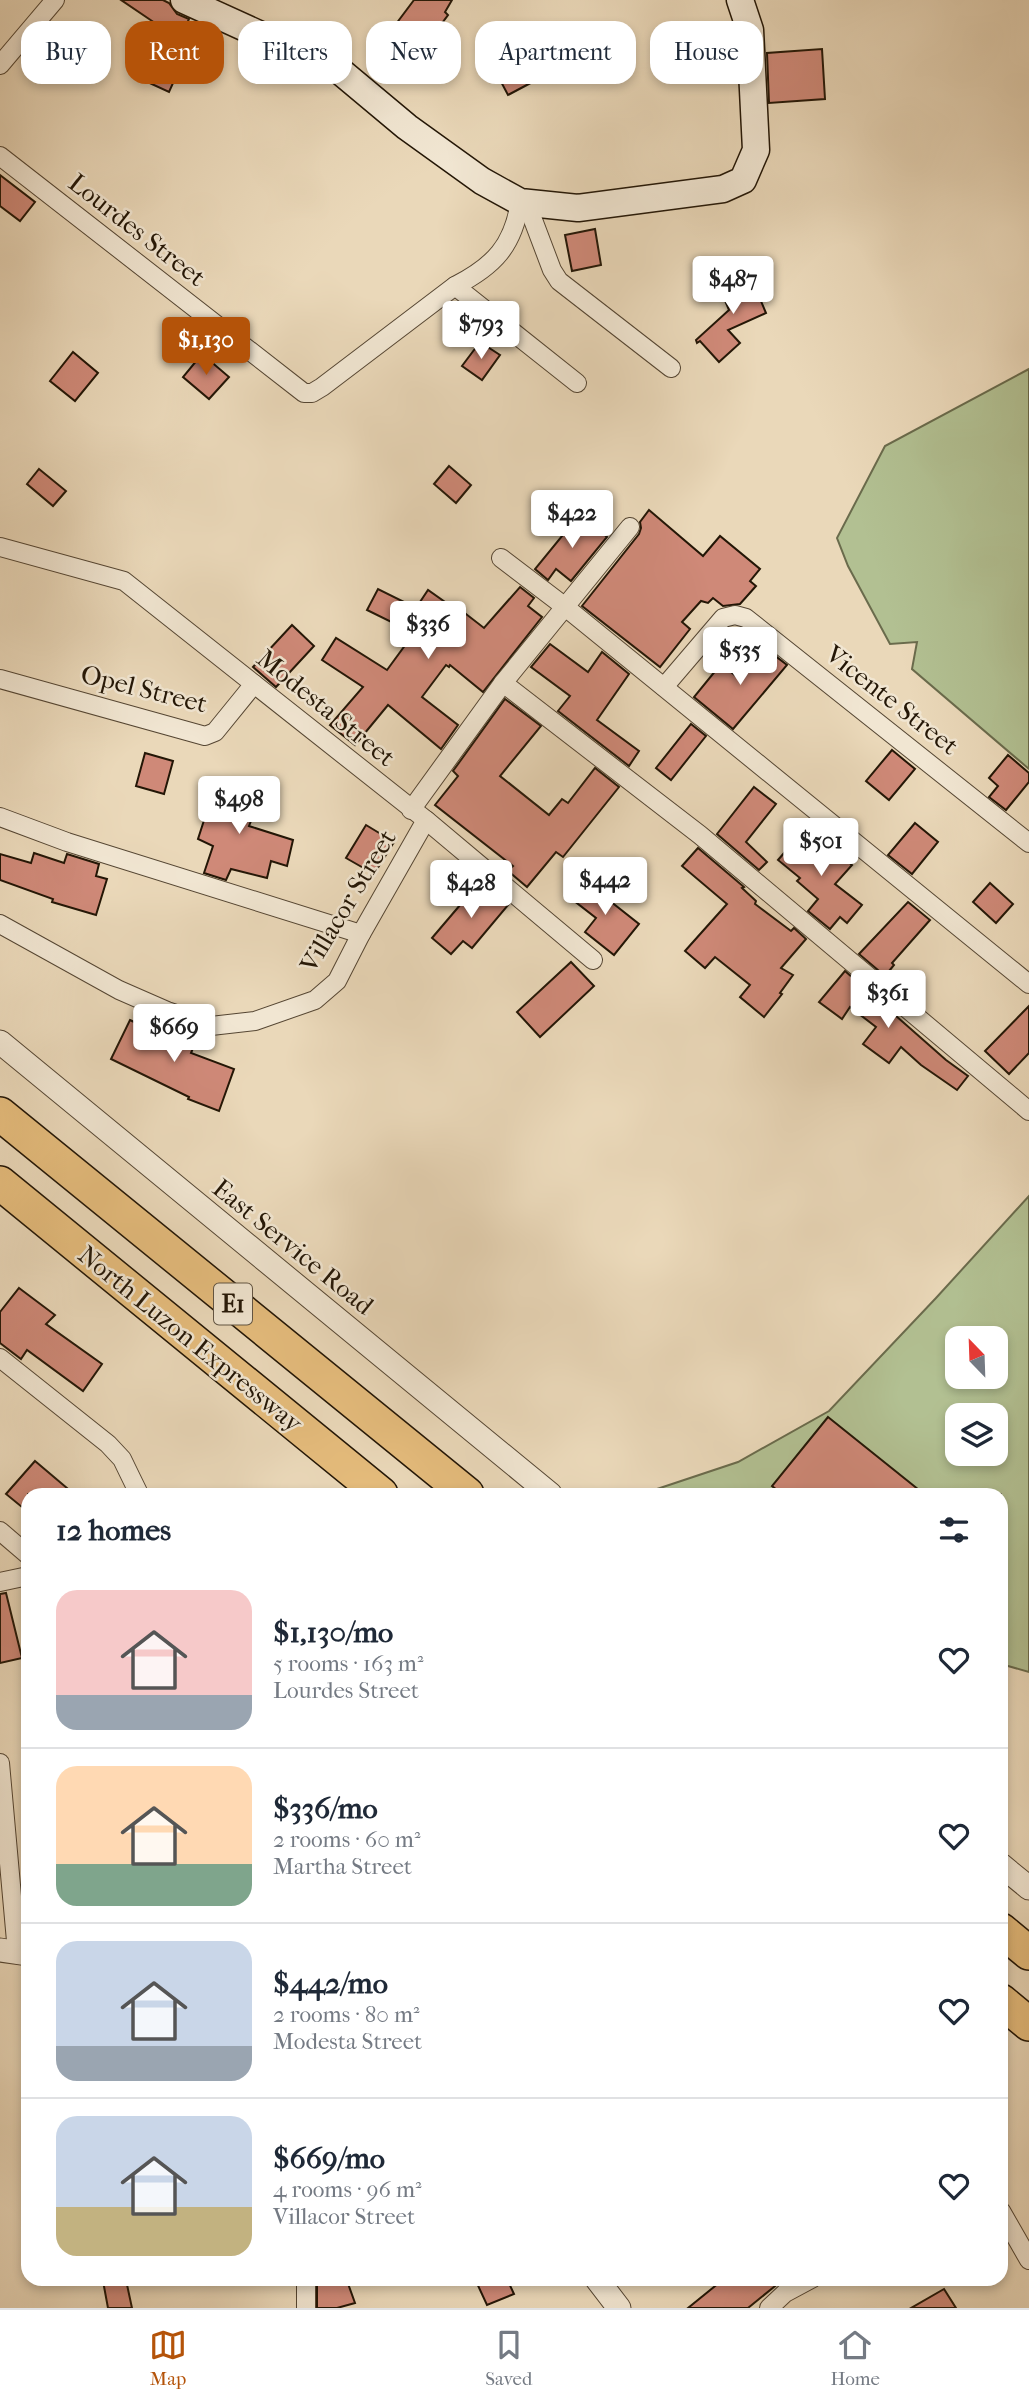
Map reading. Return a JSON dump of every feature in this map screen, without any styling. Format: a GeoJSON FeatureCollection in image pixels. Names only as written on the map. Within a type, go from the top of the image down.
{"type":"FeatureCollection","features":[{"type":"Feature","properties":{"kind":"highway","name":"North Luzon Expressway"},"geometry":{"type":"LineString","coordinates":[[0,1114],[460,1488]]}},
{"type":"Feature","properties":{"kind":"highway","name":"North Luzon Expressway"},"geometry":{"type":"LineString","coordinates":[[0,1184],[374,1488]]}},
{"type":"Feature","properties":{"kind":"highway"},"geometry":{"type":"LineString","coordinates":[[1008,1936],[1029,1953]]}},
{"type":"Feature","properties":{"kind":"highway"},"geometry":{"type":"LineString","coordinates":[[1008,2007],[1029,2024]]}},
{"type":"Feature","properties":{"kind":"main road"},"geometry":{"type":"LineString","coordinates":[[184,0],[340,71],[407,127],[482,181],[524,203],[578,208],[723,189],[743,180],[756,150],[750,30],[740,0]]}},
{"type":"Feature","properties":{"kind":"street"},"geometry":{"type":"LineString","coordinates":[[0,65],[55,0]]}},
{"type":"Feature","properties":{"kind":"street","name":"Lourdes Street"},"geometry":{"type":"LineString","coordinates":[[0,156],[304,393],[312,393],[322,387],[456,286],[478,274],[495,259],[510,239],[524,203]]}},
{"type":"Feature","properties":{"kind":"street"},"geometry":{"type":"LineString","coordinates":[[524,203],[559,281],[671,368]]}},
{"type":"Feature","properties":{"kind":"street"},"geometry":{"type":"LineString","coordinates":[[456,286],[577,383]]}},
{"type":"Feature","properties":{"kind":"street"},"geometry":{"type":"LineString","coordinates":[[411,810],[503,683],[630,527]]}},
{"type":"Feature","properties":{"kind":"street","name":"Modesta Street"},"geometry":{"type":"LineString","coordinates":[[0,547],[124,581],[426,820],[593,960]]}},
{"type":"Feature","properties":{"kind":"street"},"geometry":{"type":"LineString","coordinates":[[501,558],[564,606],[1029,984]]}},
{"type":"Feature","properties":{"kind":"street","name":"Vicente Street"},"geometry":{"type":"LineString","coordinates":[[664,687],[723,618],[735,615],[746,618],[1029,843]]}},
{"type":"Feature","properties":{"kind":"street","name":"Opel Street"},"geometry":{"type":"LineString","coordinates":[[0,679],[205,736],[215,732],[254,684]]}},
{"type":"Feature","properties":{"kind":"street"},"geometry":{"type":"LineString","coordinates":[[503,683],[700,835],[1029,1111]]}},
{"type":"Feature","properties":{"kind":"street"},"geometry":{"type":"LineString","coordinates":[[0,817],[67,842],[360,934]]}},
{"type":"Feature","properties":{"kind":"street","name":"Villacor Street"},"geometry":{"type":"LineString","coordinates":[[0,925],[119,990],[167,1012],[211,1026],[255,1021],[315,1000],[337,981],[360,934],[426,820]]}},
{"type":"Feature","properties":{"kind":"street","name":"East Service Road"},"geometry":{"type":"LineString","coordinates":[[0,1042],[543,1488]]}},
{"type":"Feature","properties":{"kind":"street"},"geometry":{"type":"LineString","coordinates":[[0,1358],[108,1444],[121,1459],[136,1488]]}},
{"type":"Feature","properties":{"kind":"street"},"geometry":{"type":"LineString","coordinates":[[0,1531],[21,1549]]}},
{"type":"Feature","properties":{"kind":"street"},"geometry":{"type":"LineString","coordinates":[[0,1582],[21,1578]]}},
{"type":"Feature","properties":{"kind":"street"},"geometry":{"type":"LineString","coordinates":[[0,1763],[15,1952]]}},
{"type":"Feature","properties":{"kind":"street"},"geometry":{"type":"LineString","coordinates":[[1008,1872],[1029,1888]]}},
{"type":"Feature","properties":{"kind":"street"},"geometry":{"type":"LineString","coordinates":[[1008,2223],[1029,2260]]}},
{"type":"Feature","properties":{"kind":"street"},"geometry":{"type":"LineString","coordinates":[[306,2286],[306,2308]]}},
{"type":"Feature","properties":{"kind":"street"},"geometry":{"type":"LineString","coordinates":[[602,2286],[620,2308]]}},
{"type":"Feature","properties":{"kind":"street"},"geometry":{"type":"LineString","coordinates":[[769,2308],[785,2293],[798,2286]]}},
{"type":"Feature","properties":{"kind":"green space"},"geometry":{"type":"Polygon","coordinates":[[[1029,369],[1029,769],[912,669],[917,642],[890,644],[848,566],[837,538],[885,446],[1029,369]]]}},
{"type":"Feature","properties":{"kind":"green space"},"geometry":{"type":"Polygon","coordinates":[[[1029,1196],[1029,1672],[1008,1666],[1008,1488],[660,1488],[738,1462],[829,1411],[1029,1196]]]}},
{"type":"Feature","properties":{"kind":"building"},"geometry":{"type":"Polygon","coordinates":[[[121,0],[163,0],[169,3],[177,14],[189,19],[152,21],[121,0]]]}},
{"type":"Feature","properties":{"kind":"building"},"geometry":{"type":"Polygon","coordinates":[[[414,0],[452,0],[444,21],[398,21],[414,0]]]}},
{"type":"Feature","properties":{"kind":"building"},"geometry":{"type":"Polygon","coordinates":[[[822,49],[825,99],[769,103],[767,53],[822,49]]]}},
{"type":"Feature","properties":{"kind":"building"},"geometry":{"type":"Polygon","coordinates":[[[152,84],[173,84],[169,92],[152,84]]]}},
{"type":"Feature","properties":{"kind":"building"},"geometry":{"type":"Polygon","coordinates":[[[502,84],[529,84],[508,95],[502,84]]]}},
{"type":"Feature","properties":{"kind":"building"},"geometry":{"type":"Polygon","coordinates":[[[0,175],[35,202],[20,221],[0,206],[0,175]]]}},
{"type":"Feature","properties":{"kind":"building"},"geometry":{"type":"Polygon","coordinates":[[[595,229],[601,265],[572,271],[565,235],[595,229]]]}},
{"type":"Feature","properties":{"kind":"building"},"geometry":{"type":"Polygon","coordinates":[[[749,273],[766,313],[728,330],[740,343],[719,362],[696,340],[729,310],[719,286],[749,273]]]}},
{"type":"Feature","properties":{"kind":"building"},"geometry":{"type":"Polygon","coordinates":[[[480,342],[500,355],[482,380],[462,366],[480,342]]]}},
{"type":"Feature","properties":{"kind":"building"},"geometry":{"type":"Polygon","coordinates":[[[73,352],[98,373],[75,401],[50,381],[73,352]]]}},
{"type":"Feature","properties":{"kind":"building"},"geometry":{"type":"Polygon","coordinates":[[[202,354],[229,377],[209,399],[183,377],[202,354]]]}},
{"type":"Feature","properties":{"kind":"building"},"geometry":{"type":"Polygon","coordinates":[[[449,466],[471,485],[456,503],[434,484],[449,466]]]}},
{"type":"Feature","properties":{"kind":"building"},"geometry":{"type":"Polygon","coordinates":[[[39,469],[66,491],[53,506],[27,484],[39,469]]]}},
{"type":"Feature","properties":{"kind":"building"},"geometry":{"type":"Polygon","coordinates":[[[649,510],[703,556],[720,536],[760,569],[750,581],[756,586],[740,604],[723,606],[713,598],[708,603],[701,601],[682,622],[690,629],[660,667],[582,606],[639,534],[640,522],[649,510]]]}},
{"type":"Feature","properties":{"kind":"building"},"geometry":{"type":"Polygon","coordinates":[[[580,514],[607,537],[571,581],[556,569],[548,580],[535,569],[580,514]]]}},
{"type":"Feature","properties":{"kind":"building"},"geometry":{"type":"Polygon","coordinates":[[[520,587],[534,598],[528,606],[542,617],[483,692],[450,665],[446,665],[422,697],[458,725],[441,749],[388,705],[355,745],[330,725],[363,687],[322,660],[336,638],[387,670],[414,633],[367,610],[378,589],[416,608],[428,590],[455,609],[457,607],[484,628],[520,587]]]}},
{"type":"Feature","properties":{"kind":"building"},"geometry":{"type":"Polygon","coordinates":[[[292,625],[314,646],[276,687],[253,667],[292,625]]]}},
{"type":"Feature","properties":{"kind":"building"},"geometry":{"type":"Polygon","coordinates":[[[550,644],[588,672],[602,652],[629,674],[597,720],[639,751],[629,766],[558,711],[570,696],[531,667],[550,644]]]}},
{"type":"Feature","properties":{"kind":"building"},"geometry":{"type":"Polygon","coordinates":[[[761,645],[787,665],[733,729],[694,697],[721,664],[736,676],[761,645]]]}},
{"type":"Feature","properties":{"kind":"building"},"geometry":{"type":"Polygon","coordinates":[[[505,699],[541,726],[500,776],[549,815],[562,799],[568,803],[595,768],[619,787],[563,857],[556,852],[527,887],[508,871],[513,866],[435,805],[458,776],[453,771],[505,699]]]}},
{"type":"Feature","properties":{"kind":"building"},"geometry":{"type":"Polygon","coordinates":[[[691,724],[706,736],[671,780],[656,768],[691,724]]]}},
{"type":"Feature","properties":{"kind":"building"},"geometry":{"type":"Polygon","coordinates":[[[892,750],[915,769],[889,800],[866,781],[892,750]]]}},
{"type":"Feature","properties":{"kind":"building"},"geometry":{"type":"Polygon","coordinates":[[[145,753],[173,761],[164,794],[136,786],[145,753]]]}},
{"type":"Feature","properties":{"kind":"building"},"geometry":{"type":"Polygon","coordinates":[[[1008,755],[1029,773],[1029,782],[1006,810],[989,797],[998,786],[989,778],[1008,755]]]}},
{"type":"Feature","properties":{"kind":"building"},"geometry":{"type":"Polygon","coordinates":[[[217,780],[261,796],[249,826],[293,840],[287,866],[271,861],[267,878],[231,869],[226,880],[204,873],[213,846],[198,839],[217,780]]]}},
{"type":"Feature","properties":{"kind":"building"},"geometry":{"type":"Polygon","coordinates":[[[754,787],[776,804],[746,842],[767,862],[759,870],[717,834],[754,787]]]}},
{"type":"Feature","properties":{"kind":"building"},"geometry":{"type":"Polygon","coordinates":[[[915,823],[938,842],[912,874],[888,855],[915,823]]]}},
{"type":"Feature","properties":{"kind":"building"},"geometry":{"type":"Polygon","coordinates":[[[366,825],[394,842],[374,874],[346,858],[366,825]]]}},
{"type":"Feature","properties":{"kind":"building"},"geometry":{"type":"Polygon","coordinates":[[[804,830],[852,865],[835,884],[862,905],[847,923],[840,917],[830,929],[808,911],[818,899],[797,881],[800,878],[778,860],[804,830]]]}},
{"type":"Feature","properties":{"kind":"building"},"geometry":{"type":"Polygon","coordinates":[[[698,848],[744,887],[742,888],[756,901],[755,904],[791,931],[794,928],[806,939],[781,968],[793,975],[764,1017],[740,997],[750,985],[715,957],[705,968],[685,951],[727,904],[682,866],[698,848]]]}},
{"type":"Feature","properties":{"kind":"building"},"geometry":{"type":"Polygon","coordinates":[[[34,853],[64,863],[67,854],[99,864],[96,876],[107,879],[96,915],[52,902],[53,899],[0,880],[0,854],[31,863],[34,853]]]}},
{"type":"Feature","properties":{"kind":"building"},"geometry":{"type":"Polygon","coordinates":[[[591,878],[615,897],[610,901],[639,924],[614,955],[585,932],[596,918],[573,900],[591,878]]]}},
{"type":"Feature","properties":{"kind":"building"},"geometry":{"type":"Polygon","coordinates":[[[990,883],[1013,904],[996,923],[973,902],[990,883]]]}},
{"type":"Feature","properties":{"kind":"building"},"geometry":{"type":"Polygon","coordinates":[[[478,884],[490,894],[492,890],[509,904],[472,948],[463,941],[451,954],[432,938],[478,884]]]}},
{"type":"Feature","properties":{"kind":"building"},"geometry":{"type":"Polygon","coordinates":[[[908,902],[930,920],[892,963],[894,965],[885,976],[859,954],[908,902]]]}},
{"type":"Feature","properties":{"kind":"building"},"geometry":{"type":"Polygon","coordinates":[[[571,962],[594,986],[540,1037],[517,1012],[571,962]]]}},
{"type":"Feature","properties":{"kind":"building"},"geometry":{"type":"Polygon","coordinates":[[[845,971],[946,1060],[968,1076],[957,1090],[901,1047],[889,1063],[863,1044],[876,1027],[850,1007],[842,1019],[819,1002],[845,971]]]}},
{"type":"Feature","properties":{"kind":"building"},"geometry":{"type":"Polygon","coordinates":[[[1029,1006],[1029,1053],[1009,1074],[985,1051],[1029,1006]]]}},
{"type":"Feature","properties":{"kind":"building"},"geometry":{"type":"Polygon","coordinates":[[[130,1020],[159,1034],[162,1025],[196,1041],[191,1053],[234,1069],[219,1111],[188,1099],[189,1097],[111,1059],[130,1020]]]}},
{"type":"Feature","properties":{"kind":"building"},"geometry":{"type":"Polygon","coordinates":[[[19,1288],[55,1315],[46,1324],[102,1364],[83,1391],[27,1350],[21,1359],[0,1343],[0,1312],[19,1288]]]}},
{"type":"Feature","properties":{"kind":"building"},"geometry":{"type":"Polygon","coordinates":[[[828,1417],[917,1488],[774,1488],[772,1486],[828,1417]]]}},
{"type":"Feature","properties":{"kind":"building"},"geometry":{"type":"Polygon","coordinates":[[[35,1461],[67,1488],[21,1488],[21,1506],[6,1494],[35,1461]]]}},
{"type":"Feature","properties":{"kind":"building"},"geometry":{"type":"Polygon","coordinates":[[[6,1593],[21,1658],[0,1663],[0,1594],[6,1593]]]}},
{"type":"Feature","properties":{"kind":"building"},"geometry":{"type":"Polygon","coordinates":[[[104,2286],[127,2286],[132,2308],[108,2308],[104,2286]]]}},
{"type":"Feature","properties":{"kind":"building"},"geometry":{"type":"Polygon","coordinates":[[[317,2286],[349,2286],[355,2303],[337,2308],[317,2308],[317,2286]]]}},
{"type":"Feature","properties":{"kind":"building"},"geometry":{"type":"Polygon","coordinates":[[[478,2286],[510,2286],[514,2294],[487,2305],[478,2286]]]}},
{"type":"Feature","properties":{"kind":"building"},"geometry":{"type":"Polygon","coordinates":[[[715,2286],[775,2286],[748,2308],[688,2308],[715,2286]]]}},
{"type":"Feature","properties":{"kind":"building"},"geometry":{"type":"Polygon","coordinates":[[[944,2289],[956,2308],[911,2308],[944,2289]]]}}]}
